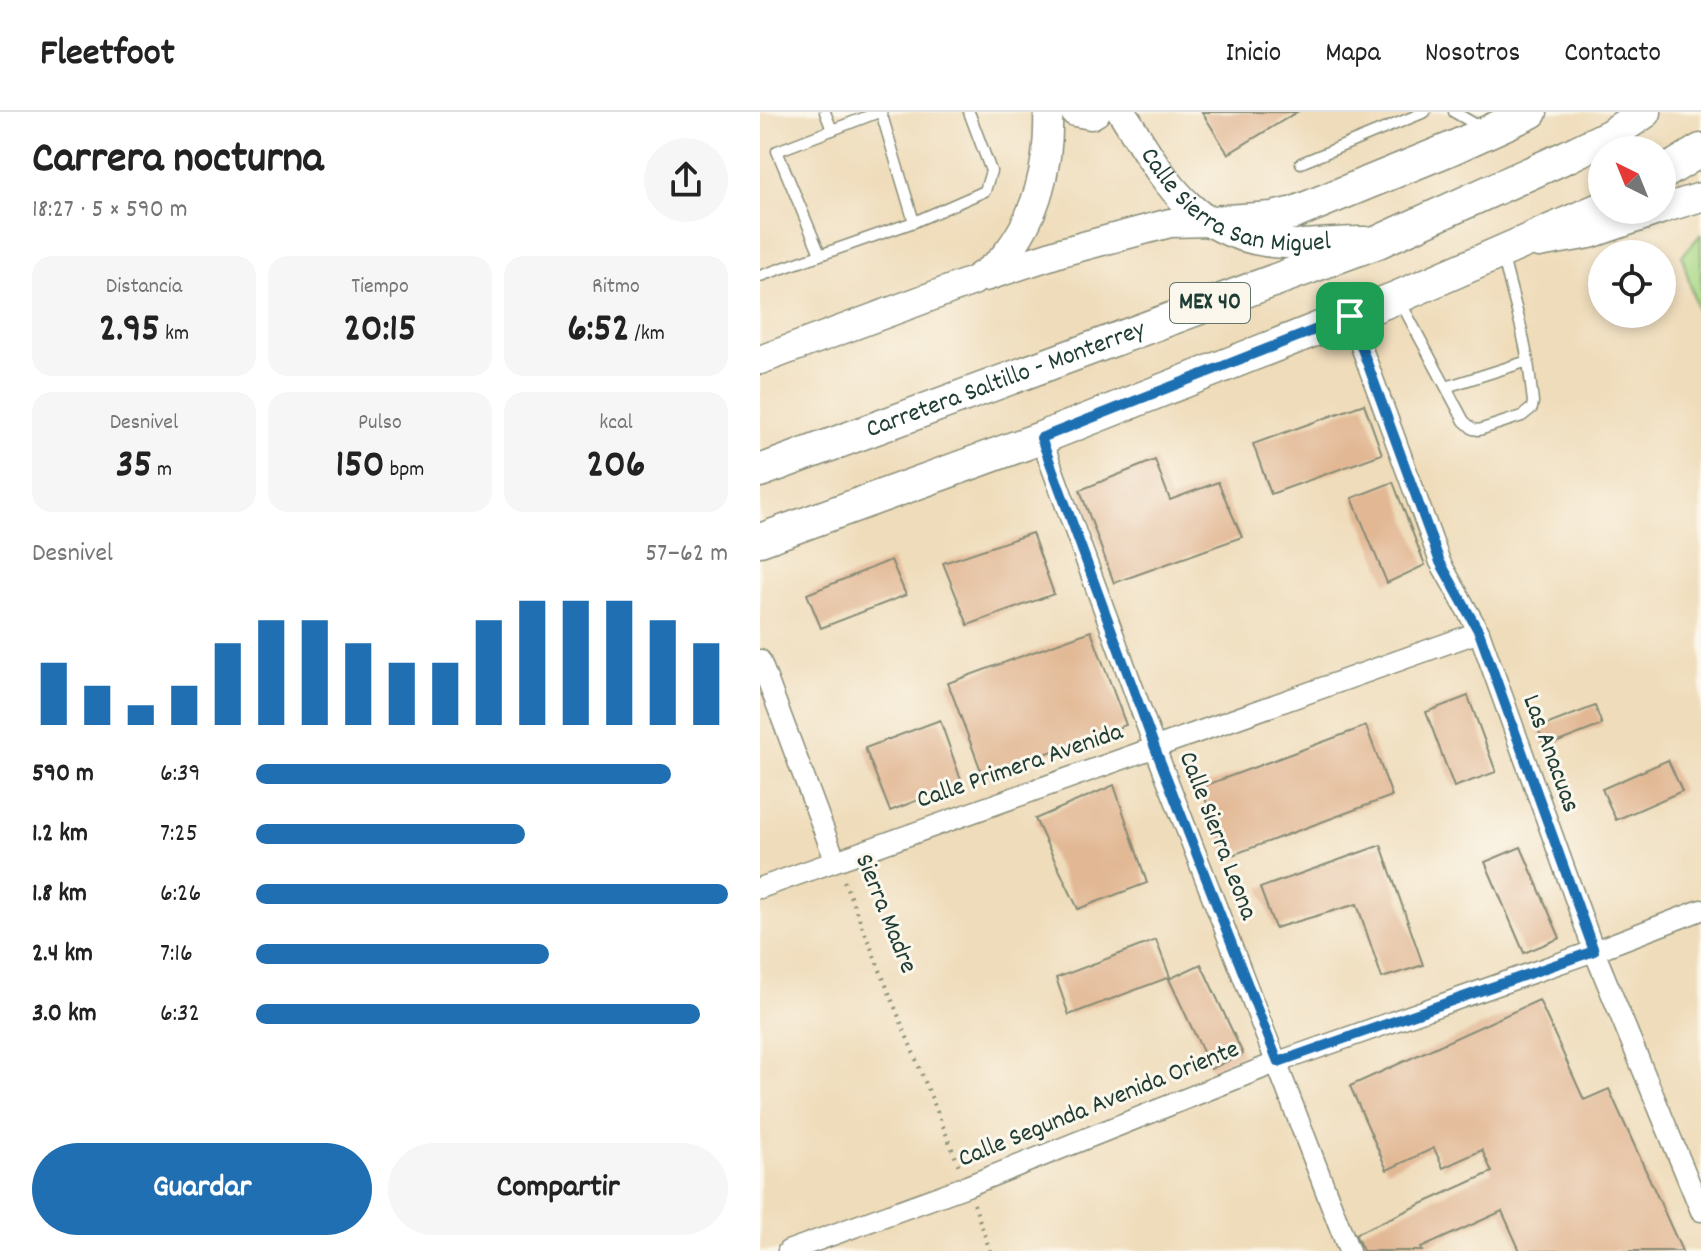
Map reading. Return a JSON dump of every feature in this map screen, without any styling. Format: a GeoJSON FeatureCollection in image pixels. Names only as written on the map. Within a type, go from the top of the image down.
{"type":"FeatureCollection","features":[{"type":"Feature","properties":{"kind":"main road"},"geometry":{"type":"LineString","coordinates":[[1212,222],[1272,218],[1294,213],[1531,112]]}},
{"type":"Feature","properties":{"kind":"main road","name":"Carretera Saltillo - Monterrey"},"geometry":{"type":"LineString","coordinates":[[760,471],[1378,242],[1503,187],[1645,112]]}},
{"type":"Feature","properties":{"kind":"main road"},"geometry":{"type":"LineString","coordinates":[[1676,165],[1701,150]]}},
{"type":"Feature","properties":{"kind":"main road","name":"MEX 40"},"geometry":{"type":"LineString","coordinates":[[760,540],[1041,438],[1398,297],[1588,214]]}},
{"type":"Feature","properties":{"kind":"street"},"geometry":{"type":"LineString","coordinates":[[973,281],[1001,260],[1025,228],[1046,166],[1048,112]]}},
{"type":"Feature","properties":{"kind":"street"},"geometry":{"type":"LineString","coordinates":[[1075,112],[1091,115],[1096,112]]}},
{"type":"Feature","properties":{"kind":"street","name":"Calle Sierra San Miguel"},"geometry":{"type":"LineString","coordinates":[[1122,112],[1166,183],[1189,207],[1212,222],[1245,237],[1282,244],[1378,242]]}},
{"type":"Feature","properties":{"kind":"street"},"geometry":{"type":"LineString","coordinates":[[1676,205],[1701,197]]}},
{"type":"Feature","properties":{"kind":"street"},"geometry":{"type":"LineString","coordinates":[[760,360],[973,281],[1061,252],[1170,223],[1212,222]]}},
{"type":"Feature","properties":{"kind":"street"},"geometry":{"type":"LineString","coordinates":[[1510,250],[1590,234],[1620,224]]}},
{"type":"Feature","properties":{"kind":"street","name":"Las Anacuas"},"geometry":{"type":"LineString","coordinates":[[1350,316],[1440,562],[1479,632],[1594,951],[1701,1211]]}},
{"type":"Feature","properties":{"kind":"street","name":"Calle Sierra Leona"},"geometry":{"type":"LineString","coordinates":[[1041,438],[1155,748],[1349,1251]]}},
{"type":"Feature","properties":{"kind":"street","name":"Calle Primera Avenida"},"geometry":{"type":"LineString","coordinates":[[760,888],[1479,632]]}},
{"type":"Feature","properties":{"kind":"street","name":"Sierra Madre"},"geometry":{"type":"LineString","coordinates":[[760,660],[835,860]]}},
{"type":"Feature","properties":{"kind":"street","name":"Calle Segunda Avenida Oriente"},"geometry":{"type":"LineString","coordinates":[[788,1251],[967,1186],[1278,1062],[1594,951],[1701,910]]}},
{"type":"Feature","properties":{"kind":"lane"},"geometry":{"type":"LineString","coordinates":[[825,112],[832,130]]}},
{"type":"Feature","properties":{"kind":"lane"},"geometry":{"type":"LineString","coordinates":[[820,254],[777,151],[880,112],[914,222]]}},
{"type":"Feature","properties":{"kind":"lane"},"geometry":{"type":"LineString","coordinates":[[760,276],[914,222],[985,191],[991,171],[969,112]]}},
{"type":"Feature","properties":{"kind":"lane"},"geometry":{"type":"LineString","coordinates":[[1301,163],[1425,112]]}},
{"type":"Feature","properties":{"kind":"lane"},"geometry":{"type":"LineString","coordinates":[[1454,112],[1487,132]]}},
{"type":"Feature","properties":{"kind":"lane"},"geometry":{"type":"LineString","coordinates":[[1398,297],[1464,421],[1479,430],[1522,416],[1532,408],[1533,393],[1510,250]]}},
{"type":"Feature","properties":{"kind":"lane"},"geometry":{"type":"LineString","coordinates":[[1446,387],[1528,361]]}},
{"type":"Feature","properties":{"kind":"path","name":"Sierra Madre"},"geometry":{"type":"LineString","coordinates":[[835,860],[967,1186],[990,1251]]}},
{"type":"Feature","properties":{"kind":"green space"},"geometry":{"type":"Polygon","coordinates":[[[1701,234],[1701,324],[1682,256],[1701,234]]]}},
{"type":"Feature","properties":{"kind":"building"},"geometry":{"type":"Polygon","coordinates":[[[1202,112],[1297,112],[1228,154],[1202,112]]]}},
{"type":"Feature","properties":{"kind":"building"},"geometry":{"type":"Polygon","coordinates":[[[1364,404],[1382,454],[1271,494],[1253,444],[1364,404]]]}},
{"type":"Feature","properties":{"kind":"building"},"geometry":{"type":"Polygon","coordinates":[[[1155,460],[1170,500],[1218,482],[1242,537],[1114,583],[1080,490],[1155,460]]]}},
{"type":"Feature","properties":{"kind":"building"},"geometry":{"type":"Polygon","coordinates":[[[1393,482],[1425,565],[1387,583],[1352,498],[1393,482]]]}},
{"type":"Feature","properties":{"kind":"building"},"geometry":{"type":"Polygon","coordinates":[[[1032,533],[1054,594],[968,625],[943,563],[1032,533]]]}},
{"type":"Feature","properties":{"kind":"building"},"geometry":{"type":"Polygon","coordinates":[[[891,560],[906,595],[821,628],[807,594],[891,560]]]}},
{"type":"Feature","properties":{"kind":"building"},"geometry":{"type":"Polygon","coordinates":[[[1091,631],[1126,725],[983,776],[948,683],[1091,631]]]}},
{"type":"Feature","properties":{"kind":"building"},"geometry":{"type":"Polygon","coordinates":[[[1468,696],[1496,772],[1454,787],[1426,712],[1468,696]]]}},
{"type":"Feature","properties":{"kind":"building"},"geometry":{"type":"Polygon","coordinates":[[[1595,706],[1602,725],[1545,747],[1538,728],[1595,706]]]}},
{"type":"Feature","properties":{"kind":"building"},"geometry":{"type":"Polygon","coordinates":[[[940,720],[962,783],[890,811],[865,748],[940,720]]]}},
{"type":"Feature","properties":{"kind":"building"},"geometry":{"type":"Polygon","coordinates":[[[1366,726],[1392,796],[1227,857],[1201,787],[1366,726]]]}},
{"type":"Feature","properties":{"kind":"building"},"geometry":{"type":"Polygon","coordinates":[[[1668,760],[1682,791],[1616,820],[1602,789],[1668,760]]]}},
{"type":"Feature","properties":{"kind":"building"},"geometry":{"type":"Polygon","coordinates":[[[1114,785],[1147,883],[1078,909],[1035,819],[1114,785]]]}},
{"type":"Feature","properties":{"kind":"building"},"geometry":{"type":"Polygon","coordinates":[[[1381,845],[1423,965],[1382,978],[1357,904],[1275,928],[1260,888],[1381,845]]]}},
{"type":"Feature","properties":{"kind":"building"},"geometry":{"type":"Polygon","coordinates":[[[1521,847],[1560,938],[1524,953],[1485,862],[1521,847]]]}},
{"type":"Feature","properties":{"kind":"building"},"geometry":{"type":"Polygon","coordinates":[[[1156,940],[1170,977],[1069,1015],[1056,978],[1156,940]]]}},
{"type":"Feature","properties":{"kind":"building"},"geometry":{"type":"Polygon","coordinates":[[[1201,964],[1243,1054],[1211,1069],[1169,979],[1201,964]]]}},
{"type":"Feature","properties":{"kind":"building"},"geometry":{"type":"Polygon","coordinates":[[[1539,1000],[1584,1100],[1609,1089],[1682,1251],[1520,1251],[1502,1211],[1421,1248],[1422,1251],[1363,1251],[1355,1234],[1492,1172],[1482,1150],[1443,1168],[1434,1148],[1387,1170],[1350,1086],[1539,1000]]]}},
{"type":"Feature","properties":{"kind":"route"},"geometry":{"type":"LineString","coordinates":[[1350,316],[1440,562],[1479,632],[1594,951],[1278,1062],[1155,748],[1041,438],[1350,316]]}}]}
